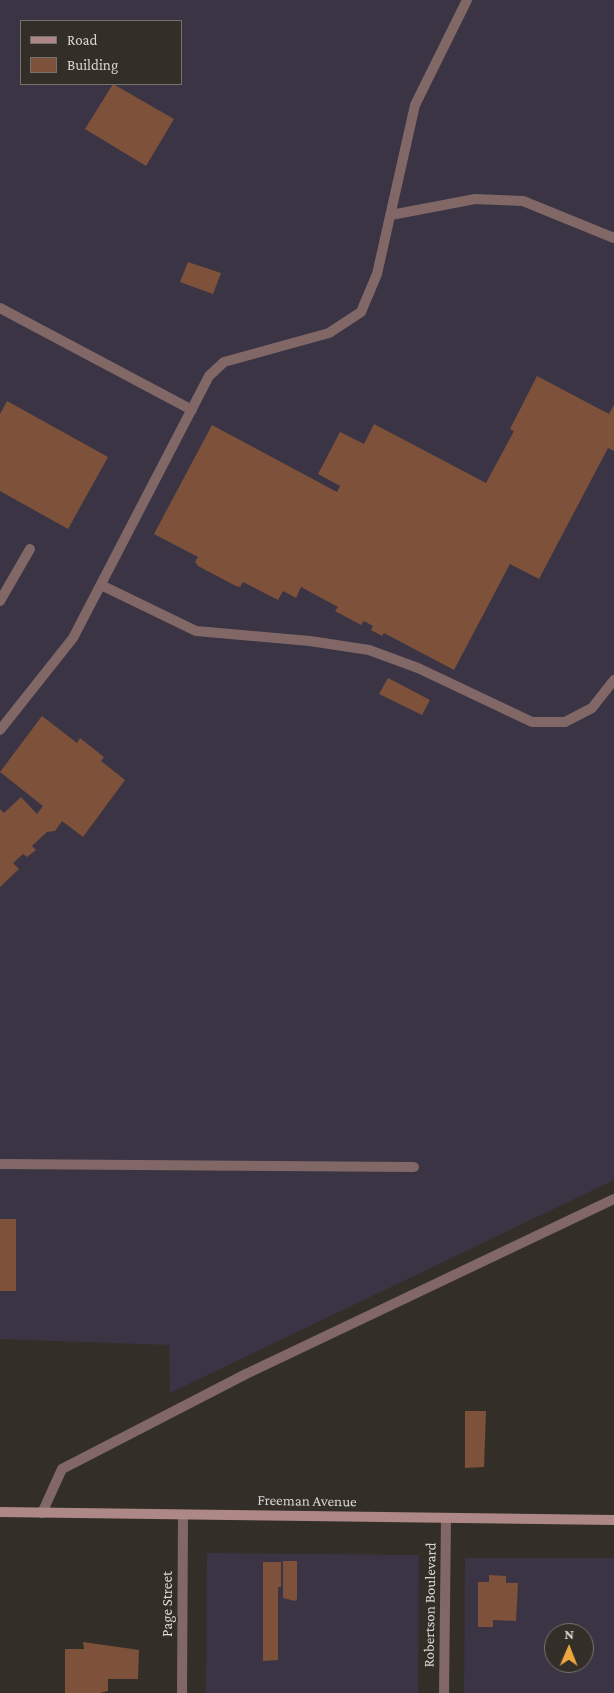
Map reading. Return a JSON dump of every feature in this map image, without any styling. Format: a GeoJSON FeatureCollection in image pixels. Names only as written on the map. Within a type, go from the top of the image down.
{"type":"FeatureCollection","features":[{"type":"Feature","properties":{"kind":"street"},"geometry":{"type":"LineString","coordinates":[[0,730],[73,638],[209,376],[224,362],[330,333],[360,312],[377,274],[415,105],[467,0]]}},
{"type":"Feature","properties":{"kind":"street"},"geometry":{"type":"LineString","coordinates":[[390,215],[475,199],[523,201],[614,238]]}},
{"type":"Feature","properties":{"kind":"street"},"geometry":{"type":"LineString","coordinates":[[0,308],[192,410]]}},
{"type":"Feature","properties":{"kind":"street"},"geometry":{"type":"LineString","coordinates":[[0,601],[30,549]]}},
{"type":"Feature","properties":{"kind":"street"},"geometry":{"type":"LineString","coordinates":[[101,584],[196,632],[310,641],[369,650],[418,668],[532,722],[565,722],[586,712],[592,708],[614,680]]}},
{"type":"Feature","properties":{"kind":"street"},"geometry":{"type":"LineString","coordinates":[[0,1164],[414,1167]]}},
{"type":"Feature","properties":{"kind":"street"},"geometry":{"type":"LineString","coordinates":[[42,1513],[62,1469],[246,1374],[614,1199]]}},
{"type":"Feature","properties":{"kind":"street","name":"Freeman Avenue"},"geometry":{"type":"LineString","coordinates":[[0,1512],[614,1520]]}},
{"type":"Feature","properties":{"kind":"street","name":"Page Street"},"geometry":{"type":"LineString","coordinates":[[182,1693],[183,1515]]}},
{"type":"Feature","properties":{"kind":"street","name":"Robertson Boulevard"},"geometry":{"type":"LineString","coordinates":[[444,1693],[446,1518]]}},
{"type":"Feature","properties":{"kind":"shaded area"},"geometry":{"type":"Polygon","coordinates":[[[0,0],[614,0],[614,1180],[170,1393],[169,1345],[0,1339],[0,0]]]}},
{"type":"Feature","properties":{"kind":"shaded area"},"geometry":{"type":"Polygon","coordinates":[[[207,1553],[419,1555],[418,1693],[206,1693],[207,1553]]]}},
{"type":"Feature","properties":{"kind":"shaded area"},"geometry":{"type":"Polygon","coordinates":[[[465,1558],[614,1558],[614,1693],[464,1693],[465,1558]]]}},
{"type":"Feature","properties":{"kind":"building"},"geometry":{"type":"Polygon","coordinates":[[[112,85],[174,119],[146,166],[85,129],[112,85]]]}},
{"type":"Feature","properties":{"kind":"building"},"geometry":{"type":"Polygon","coordinates":[[[188,262],[221,273],[213,294],[180,282],[188,262]]]}},
{"type":"Feature","properties":{"kind":"building"},"geometry":{"type":"Polygon","coordinates":[[[537,376],[609,414],[614,405],[614,451],[608,448],[539,579],[510,564],[454,670],[384,633],[382,636],[371,630],[373,626],[364,621],[361,625],[335,611],[338,607],[301,587],[296,598],[283,591],[278,600],[243,582],[240,587],[236,586],[198,566],[195,562],[198,557],[154,534],[212,425],[337,492],[340,486],[318,474],[340,432],[364,444],[374,424],[486,483],[514,431],[510,429],[537,376]]]}},
{"type":"Feature","properties":{"kind":"building"},"geometry":{"type":"Polygon","coordinates":[[[7,401],[108,457],[68,529],[0,491],[0,414],[7,401]]]}},
{"type":"Feature","properties":{"kind":"building"},"geometry":{"type":"Polygon","coordinates":[[[388,678],[430,700],[422,715],[379,694],[388,678]]]}},
{"type":"Feature","properties":{"kind":"building"},"geometry":{"type":"Polygon","coordinates":[[[42,716],[77,743],[80,738],[104,757],[101,761],[125,780],[83,837],[62,821],[55,831],[47,832],[32,846],[36,850],[27,857],[23,854],[13,863],[19,869],[0,887],[0,809],[4,813],[21,797],[37,814],[43,806],[0,772],[42,716]]]}},
{"type":"Feature","properties":{"kind":"building"},"geometry":{"type":"Polygon","coordinates":[[[0,1219],[16,1219],[16,1291],[0,1291],[0,1219]]]}},
{"type":"Feature","properties":{"kind":"building"},"geometry":{"type":"Polygon","coordinates":[[[465,1411],[486,1411],[484,1467],[465,1468],[465,1411]]]}},
{"type":"Feature","properties":{"kind":"building"},"geometry":{"type":"Polygon","coordinates":[[[283,1561],[297,1561],[297,1599],[295,1601],[283,1598],[283,1561]]]}},
{"type":"Feature","properties":{"kind":"building"},"geometry":{"type":"Polygon","coordinates":[[[263,1562],[281,1562],[281,1587],[278,1587],[278,1660],[263,1661],[263,1562]]]}},
{"type":"Feature","properties":{"kind":"building"},"geometry":{"type":"Polygon","coordinates":[[[489,1575],[506,1576],[506,1583],[518,1583],[516,1621],[493,1620],[493,1627],[478,1627],[478,1582],[489,1582],[489,1575]]]}},
{"type":"Feature","properties":{"kind":"building"},"geometry":{"type":"Polygon","coordinates":[[[83,1642],[139,1650],[138,1679],[108,1679],[108,1691],[100,1693],[65,1693],[65,1649],[84,1649],[83,1642]]]}}]}
